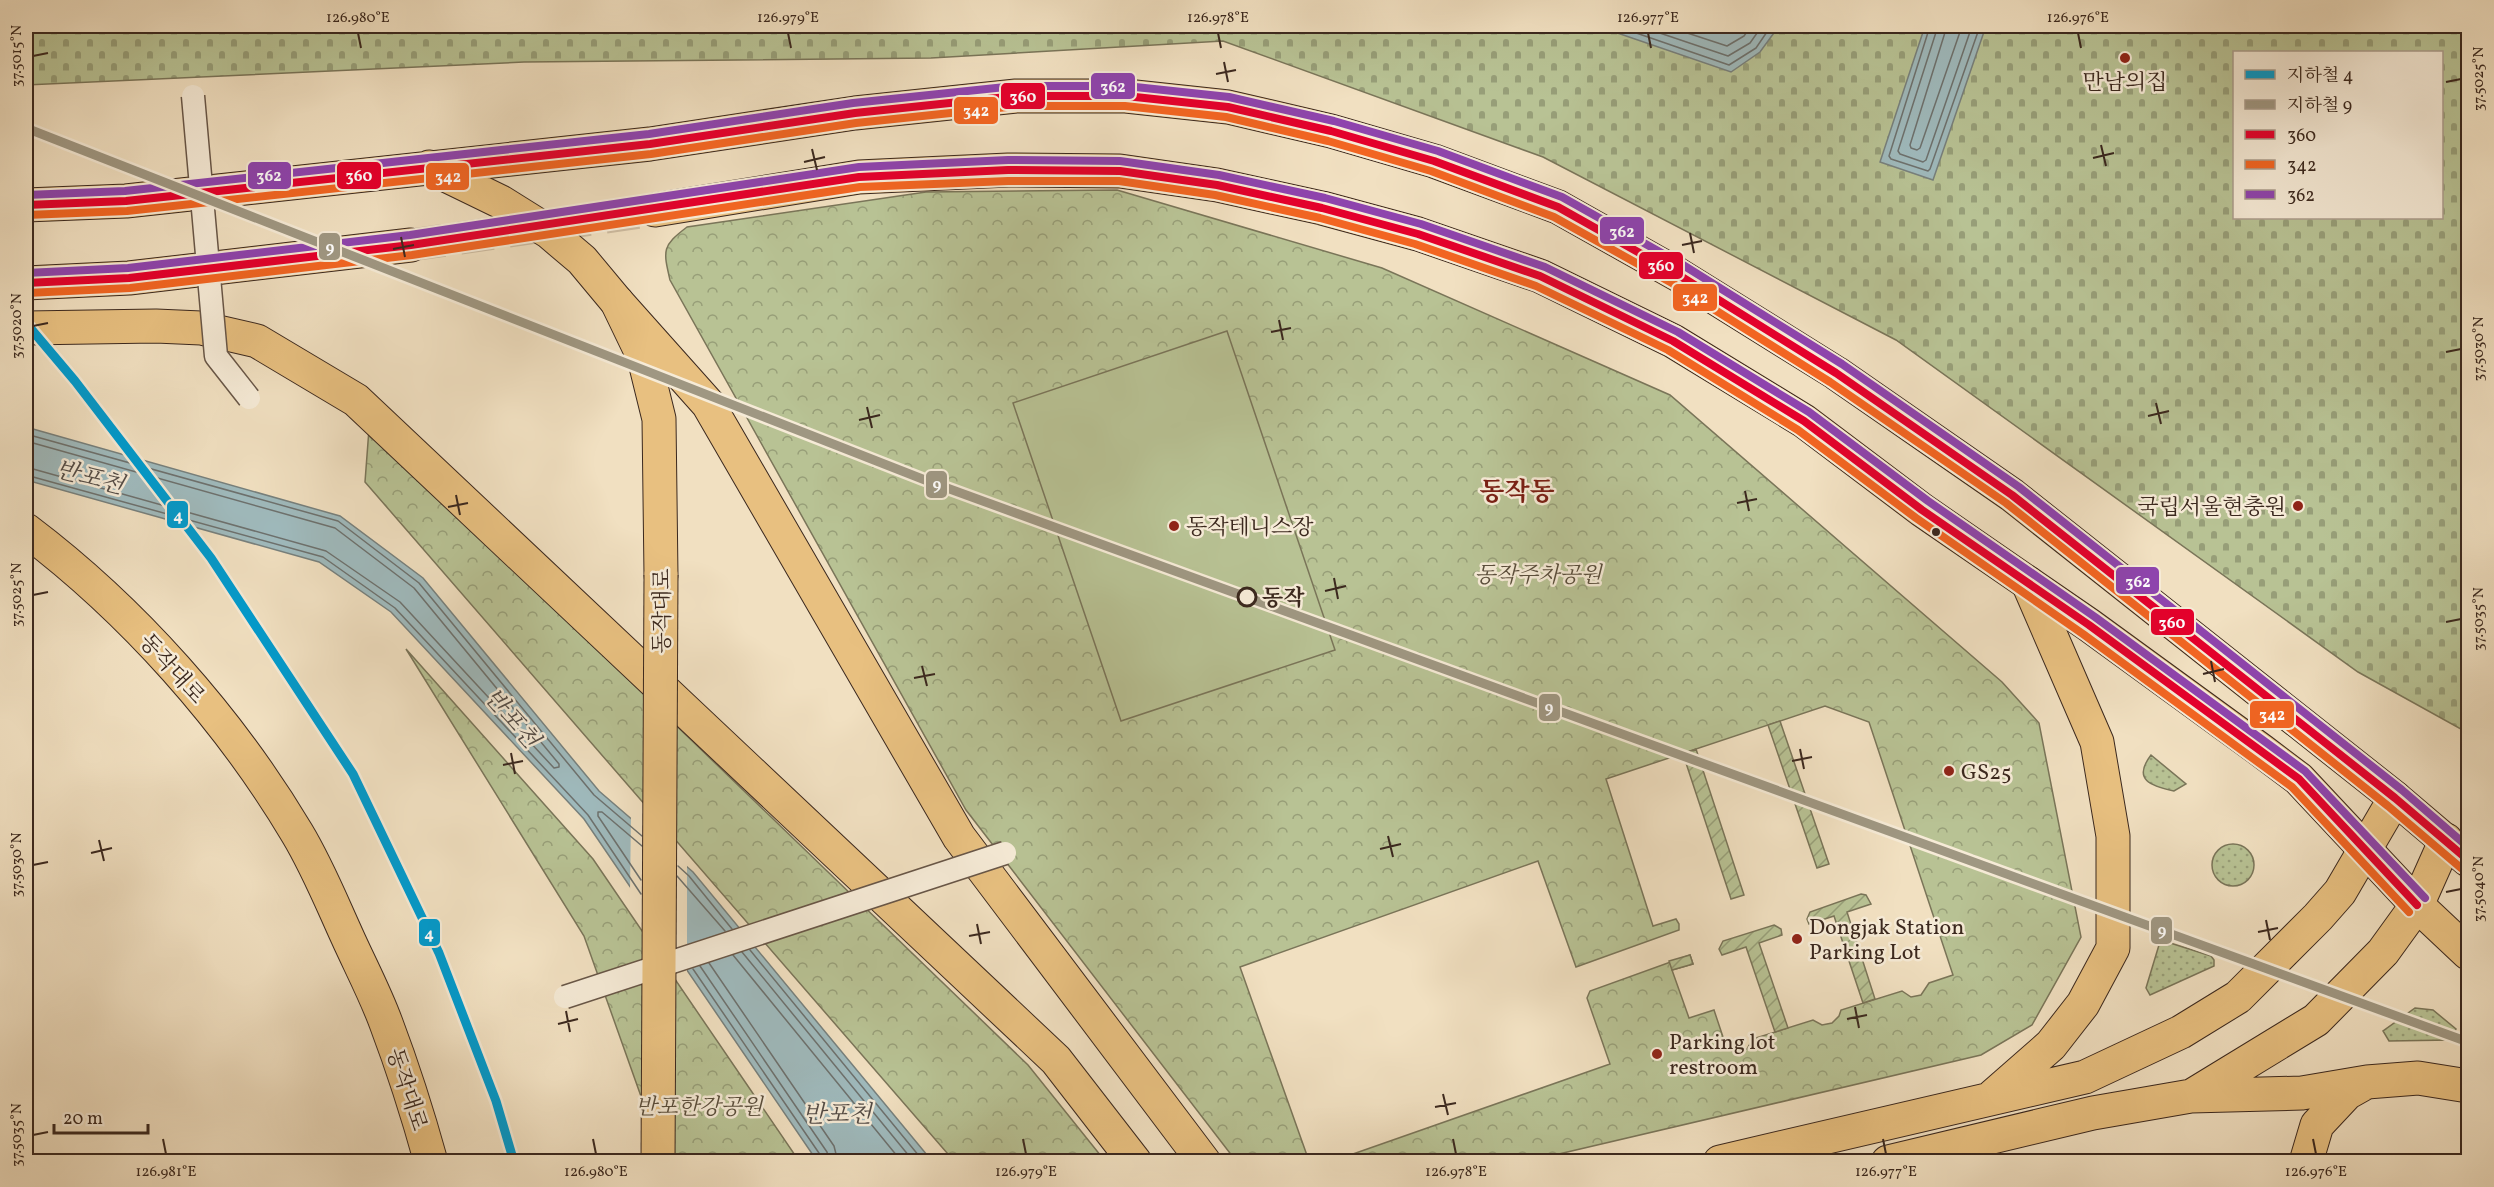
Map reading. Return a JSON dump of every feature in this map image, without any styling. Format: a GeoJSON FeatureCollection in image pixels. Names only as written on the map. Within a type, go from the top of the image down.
{"type":"FeatureCollection","features":[{"type":"Feature","properties":{"kind":"main road"},"geometry":{"type":"LineString","coordinates":[[26,205],[126,201],[650,144],[855,113],[1016,96],[1126,96],[1228,107],[1331,131],[1434,161],[1558,207],[1677,274],[1836,373],[2012,495],[2395,798],[2457,850],[2383,952],[2316,1020],[2191,1096]]}},
{"type":"Feature","properties":{"kind":"main road","name":"동작대로"},"geometry":{"type":"LineString","coordinates":[[429,167],[501,202],[549,232],[582,260],[617,302],[644,358],[659,419],[661,575],[658,1161]]}},
{"type":"Feature","properties":{"kind":"main road"},"geometry":{"type":"LineString","coordinates":[[656,210],[859,177],[1008,170],[1120,171],[1217,185],[1322,208],[1419,234],[1540,276],[1673,341],[1804,421],[1922,510],[2028,583],[2299,779],[2417,905],[2469,953]]}},
{"type":"Feature","properties":{"kind":"main road"},"geometry":{"type":"LineString","coordinates":[[26,283],[129,278],[411,245]]}},
{"type":"Feature","properties":{"kind":"main road"},"geometry":{"type":"LineString","coordinates":[[617,302],[708,404],[959,837],[1204,1161]]}},
{"type":"Feature","properties":{"kind":"main road"},"geometry":{"type":"LineString","coordinates":[[26,328],[156,326],[201,328],[257,341],[356,400],[1056,1060],[1135,1161]]}},
{"type":"Feature","properties":{"kind":"main road","name":"동작대로"},"geometry":{"type":"LineString","coordinates":[[26,530],[78,573],[185,679],[261,776],[298,835],[329,895],[386,1021],[431,1161]]}},
{"type":"Feature","properties":{"kind":"main road"},"geometry":{"type":"LineString","coordinates":[[1988,1101],[2051,1045],[2084,1004],[2113,948],[2113,836],[2097,742],[2028,583]]}},
{"type":"Feature","properties":{"kind":"main road"},"geometry":{"type":"LineString","coordinates":[[1720,1161],[2085,1077],[2181,1032],[2238,997],[2326,909],[2340,892],[2395,798]]}},
{"type":"Feature","properties":{"kind":"main road"},"geometry":{"type":"LineString","coordinates":[[1888,1161],[2093,1113],[2191,1096],[2302,1093],[2367,1082],[2418,1078],[2469,1086]]}},
{"type":"Feature","properties":{"kind":"main road"},"geometry":{"type":"LineString","coordinates":[[2306,1161],[2318,1125],[2347,1093],[2367,1082]]}},
{"type":"Feature","properties":{"kind":"street"},"geometry":{"type":"LineString","coordinates":[[193,96],[216,356],[249,398]]}},
{"type":"Feature","properties":{"kind":"street"},"geometry":{"type":"LineString","coordinates":[[565,997],[1005,853]]}},
{"type":"Feature","properties":{"kind":"green space","name":"국립서울현충원"},"geometry":{"type":"Polygon","coordinates":[[[26,26],[2468,26],[2468,733],[2358,672],[1896,340],[1543,157],[1223,41],[931,58],[524,62],[26,85],[26,26]]]}},
{"type":"Feature","properties":{"kind":"green space","name":"동작주차공원"},"geometry":{"type":"Polygon","coordinates":[[[1117,190],[1382,268],[1670,395],[2002,682],[2039,723],[2081,937],[2032,1025],[1981,1055],[1529,1161],[1333,1161],[1610,1064],[1587,998],[1590,991],[1690,955],[1693,964],[1672,970],[1689,1018],[1714,1010],[1727,1049],[1735,1052],[1747,1049],[1753,1039],[1813,1020],[1822,1025],[1832,1023],[1841,1010],[1902,991],[1911,997],[1921,995],[1929,983],[1953,975],[1869,722],[1825,706],[1606,779],[1653,926],[1676,919],[1679,930],[1576,967],[1538,861],[1240,967],[1309,1161],[1236,1161],[966,810],[670,280],[666,262],[666,249],[669,244],[687,227],[926,192],[1117,190]]]}},
{"type":"Feature","properties":{"kind":"green space","name":"동작테니스장"},"geometry":{"type":"Polygon","coordinates":[[[1227,331],[1335,650],[1121,721],[1013,403],[1227,331]]]}},
{"type":"Feature","properties":{"kind":"green space"},"geometry":{"type":"Polygon","coordinates":[[[369,429],[1028,1065],[1105,1161],[954,1161],[365,482],[369,429]]]}},
{"type":"Feature","properties":{"kind":"green space","name":"반포한강공원"},"geometry":{"type":"Polygon","coordinates":[[[406,649],[593,859],[799,1161],[664,1161],[584,936],[406,649]]]}},
{"type":"Feature","properties":{"kind":"green space"},"geometry":{"type":"Polygon","coordinates":[[[1780,721],[1829,864],[1817,868],[1768,725],[1780,721]]]}},
{"type":"Feature","properties":{"kind":"green space"},"geometry":{"type":"Polygon","coordinates":[[[1696,749],[1744,895],[1731,899],[1683,754],[1696,749]]]}},
{"type":"Feature","properties":{"kind":"green space"},"geometry":{"type":"Polygon","coordinates":[[[2151,755],[2186,784],[2174,791],[2158,787],[2147,780],[2143,770],[2151,755]]]}},
{"type":"Feature","properties":{"kind":"green space"},"geometry":{"type":"Polygon","coordinates":[[[2233,844],[2248,850],[2254,865],[2248,880],[2233,886],[2218,880],[2212,865],[2218,850],[2233,844]]]}},
{"type":"Feature","properties":{"kind":"green space"},"geometry":{"type":"Polygon","coordinates":[[[1861,894],[1866,895],[1871,904],[1847,912],[1875,999],[1863,1003],[1834,916],[1809,924],[1807,919],[1810,912],[1861,894]]]}},
{"type":"Feature","properties":{"kind":"green space"},"geometry":{"type":"Polygon","coordinates":[[[1774,925],[1781,929],[1782,935],[1759,943],[1788,1028],[1775,1032],[1746,947],[1722,955],[1719,949],[1723,941],[1774,925]]]}},
{"type":"Feature","properties":{"kind":"green space"},"geometry":{"type":"Polygon","coordinates":[[[2164,941],[2211,956],[2214,966],[2150,995],[2146,988],[2159,945],[2164,941]]]}},
{"type":"Feature","properties":{"kind":"green space"},"geometry":{"type":"Polygon","coordinates":[[[1690,955],[1693,964],[1672,970],[1669,961],[1690,955]]]}},
{"type":"Feature","properties":{"kind":"green space"},"geometry":{"type":"Polygon","coordinates":[[[2415,1008],[2433,1010],[2456,1029],[2451,1040],[2389,1041],[2383,1031],[2415,1008]]]}},
{"type":"Feature","properties":{"kind":"water"},"geometry":{"type":"Polygon","coordinates":[[[1597,26],[1779,26],[1760,52],[1731,72],[1597,26]]]}},
{"type":"Feature","properties":{"kind":"water"},"geometry":{"type":"Polygon","coordinates":[[[1925,26],[1986,26],[1933,180],[1880,162],[1925,26]]]}},
{"type":"Feature","properties":{"kind":"water","name":"반포천"},"geometry":{"type":"Polygon","coordinates":[[[26,427],[340,516],[423,578],[599,791],[693,872],[932,1161],[817,1161],[584,819],[391,612],[319,562],[26,480],[26,427]]]}},
{"type":"Feature","properties":{"kind":"pier"},"geometry":{"type":"Polygon","coordinates":[[[631,815],[687,863],[687,976],[630,893],[631,815]]]}},
{"type":"Feature","properties":{"kind":"tunnel"},"geometry":{"type":"LineString","coordinates":[[411,245],[655,210]]}},
{"type":"Feature","properties":{"kind":"metro line","name":"9"},"geometry":{"type":"LineString","coordinates":[[26,128],[925,480],[2468,1042]]}},
{"type":"Feature","properties":{"kind":"metro line","name":"4"},"geometry":{"type":"LineString","coordinates":[[26,323],[75,381],[211,558],[353,774],[439,953],[496,1101],[514,1162]]}},
{"type":"Feature","properties":{"kind":"transit line","name":"362"},"geometry":{"type":"LineString","coordinates":[[26,195],[125,191],[649,134],[853,103],[1015,86],[1126,86],[1229,97],[1334,121],[1438,151],[1562,197],[1683,265],[1842,364],[2019,487],[2402,790],[2468,847]]}},
{"type":"Feature","properties":{"kind":"transit line","name":"360"},"geometry":{"type":"LineString","coordinates":[[26,205],[126,201],[650,144],[855,113],[1016,96],[1126,96],[1228,107],[1331,131],[1434,161],[1558,207],[1677,274],[1836,373],[2012,495],[2395,798],[2468,860]]}},
{"type":"Feature","properties":{"kind":"transit line","name":"342"},"geometry":{"type":"LineString","coordinates":[[26,215],[127,211],[651,154],[856,123],[1017,106],[1125,106],[1226,117],[1328,141],[1431,171],[1554,217],[1672,283],[1830,382],[2006,503],[2388,806],[2461,868]]}},
{"type":"Feature","properties":{"kind":"transit line","name":"362"},"geometry":{"type":"LineString","coordinates":[[26,273],[128,268],[410,235],[859,167],[1008,160],[1120,161],[1219,175],[1325,198],[1421,224],[1545,267],[1678,332],[1809,412],[1928,501],[2095,617],[2305,771],[2425,898]]}},
{"type":"Feature","properties":{"kind":"transit line","name":"360"},"geometry":{"type":"LineString","coordinates":[[26,283],[129,278],[411,245],[859,177],[1008,170],[1120,171],[1217,185],[1322,208],[1418,234],[1540,276],[1673,341],[1804,421],[1922,510],[2089,625],[2299,779],[2417,905]]}},
{"type":"Feature","properties":{"kind":"transit line","name":"342"},"geometry":{"type":"LineString","coordinates":[[27,293],[130,288],[412,255],[860,187],[1008,181],[1119,181],[1215,195],[1320,218],[1415,244],[1536,286],[1668,350],[1798,430],[1916,518],[2083,634],[2292,787],[2409,912]]}},
{"type":"Feature","properties":{"kind":"place","name":"만남의집"},"geometry":{"type":"Point","coordinates":[2125,58]}},
{"type":"Feature","properties":{"kind":"place","name":"국립서울현충원"},"geometry":{"type":"Point","coordinates":[2298,506]}},
{"type":"Feature","properties":{"kind":"place","name":"동작테니스장"},"geometry":{"type":"Point","coordinates":[1174,526]}},
{"type":"Feature","properties":{"kind":"place","name":"동작"},"geometry":{"type":"Point","coordinates":[1247,597]}},
{"type":"Feature","properties":{"kind":"place","name":"GS25"},"geometry":{"type":"Point","coordinates":[1949,771]}},
{"type":"Feature","properties":{"kind":"place","name":"Dongjak Station Parking Lot"},"geometry":{"type":"Point","coordinates":[1797,939]}},
{"type":"Feature","properties":{"kind":"place","name":"Parking lot restroom"},"geometry":{"type":"Point","coordinates":[1657,1054]}},
{"type":"Feature","properties":{"kind":"district","name":"동작동"},"geometry":{"type":"Point","coordinates":[1517,491]}}]}
